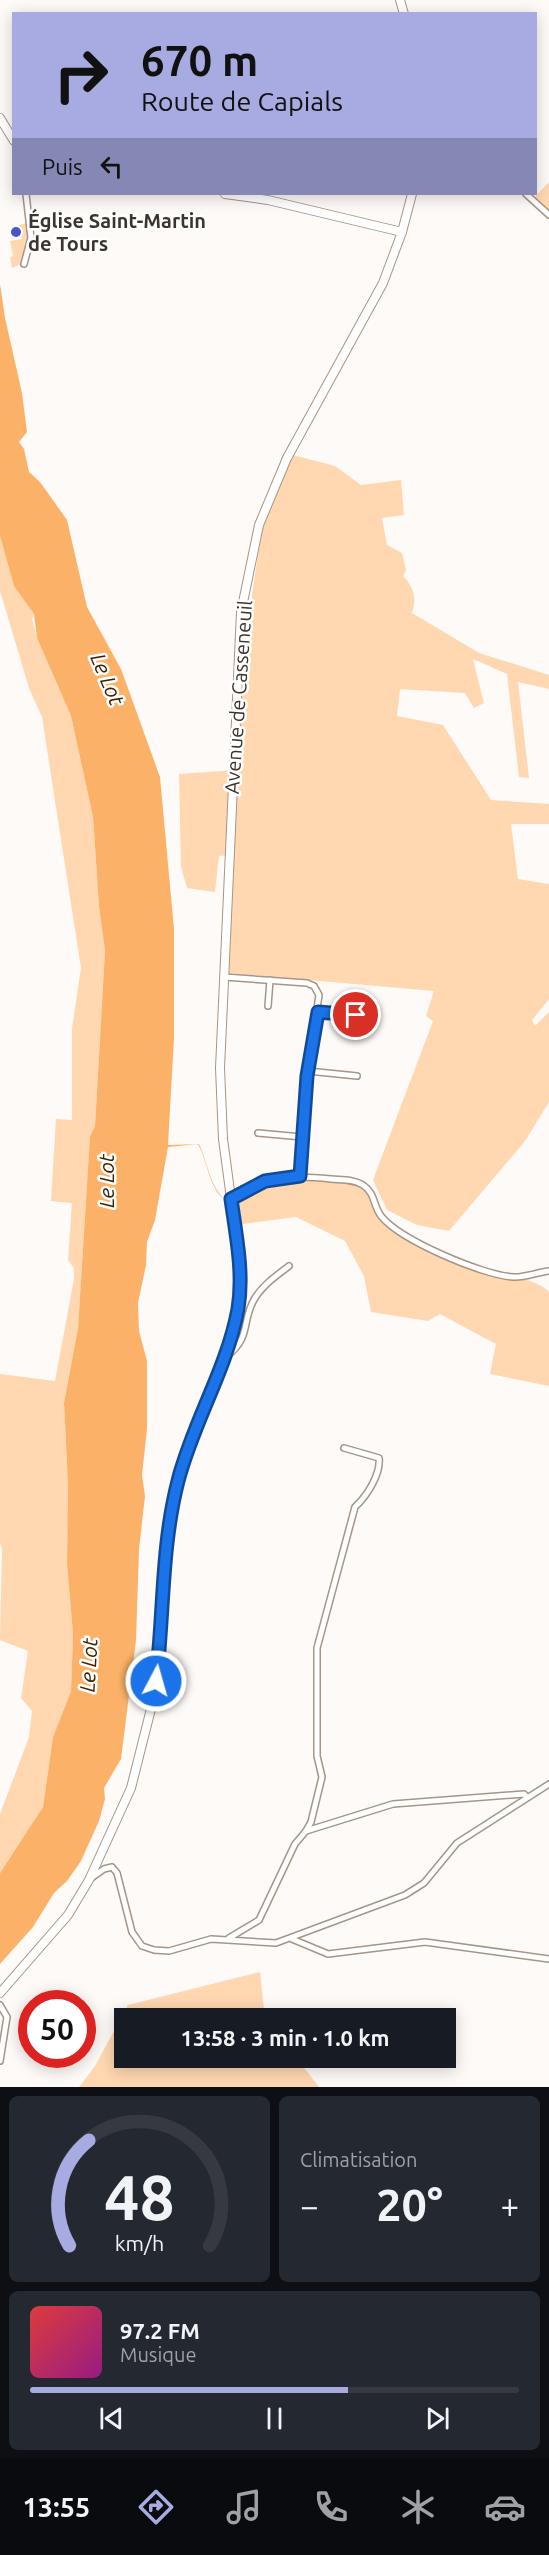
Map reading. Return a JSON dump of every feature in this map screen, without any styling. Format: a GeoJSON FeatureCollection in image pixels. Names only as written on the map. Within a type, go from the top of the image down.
{"type":"FeatureCollection","features":[{"type":"Feature","properties":{"kind":"main road"},"geometry":{"type":"LineString","coordinates":[[0,118],[12,138]]}},
{"type":"Feature","properties":{"kind":"main road"},"geometry":{"type":"LineString","coordinates":[[231,195],[279,203],[402,232]]}},
{"type":"Feature","properties":{"kind":"main road","name":"Avenue de Casseneuil"},"geometry":{"type":"LineString","coordinates":[[0,1993],[68,1915],[89,1880],[131,1788],[154,1697],[160,1649],[164,1555],[178,1480],[226,1357],[238,1307],[240,1265],[223,1138],[220,1070],[241,612],[259,525],[287,458],[383,282],[402,232],[412,195]]}},
{"type":"Feature","properties":{"kind":"street"},"geometry":{"type":"LineString","coordinates":[[24,264],[31,238],[26,195]]}},
{"type":"Feature","properties":{"kind":"street"},"geometry":{"type":"LineString","coordinates":[[527,195],[549,215]]}},
{"type":"Feature","properties":{"kind":"street"},"geometry":{"type":"LineString","coordinates":[[224,977],[314,986],[319,994],[308,1071],[300,1176]]}},
{"type":"Feature","properties":{"kind":"street"},"geometry":{"type":"LineString","coordinates":[[268,1006],[270,980]]}},
{"type":"Feature","properties":{"kind":"street"},"geometry":{"type":"LineString","coordinates":[[318,1012],[374,1017]]}},
{"type":"Feature","properties":{"kind":"street"},"geometry":{"type":"LineString","coordinates":[[308,1071],[357,1076]]}},
{"type":"Feature","properties":{"kind":"street"},"geometry":{"type":"LineString","coordinates":[[258,1133],[302,1137]]}},
{"type":"Feature","properties":{"kind":"street"},"geometry":{"type":"LineString","coordinates":[[231,1199],[265,1181],[300,1176],[354,1181],[371,1191],[381,1216],[416,1241],[468,1266],[489,1274],[516,1278],[549,1271]]}},
{"type":"Feature","properties":{"kind":"street"},"geometry":{"type":"LineString","coordinates":[[226,1357],[239,1347],[246,1332],[254,1299],[289,1266]]}},
{"type":"Feature","properties":{"kind":"street"},"geometry":{"type":"LineString","coordinates":[[228,1939],[259,1920],[295,1844],[306,1832],[311,1822],[322,1777],[317,1756],[317,1648],[326,1605],[338,1573],[355,1507],[365,1498],[380,1467],[379,1458],[344,1448]]}},
{"type":"Feature","properties":{"kind":"street"},"geometry":{"type":"LineString","coordinates":[[89,1880],[104,1869],[112,1868],[117,1873],[132,1932],[142,1946],[169,1951],[211,1938],[276,1943],[292,1939],[405,1895],[424,1883],[458,1843],[549,1784]]}},
{"type":"Feature","properties":{"kind":"street"},"geometry":{"type":"LineString","coordinates":[[306,1832],[393,1804],[524,1794],[527,1797]]}},
{"type":"Feature","properties":{"kind":"street"},"geometry":{"type":"LineString","coordinates":[[292,1939],[328,1954],[425,1942],[549,1959]]}},
{"type":"Feature","properties":{"kind":"street"},"geometry":{"type":"LineString","coordinates":[[0,2005],[7,2017],[0,2061]]}},
{"type":"Feature","properties":{"kind":"shaded area"},"geometry":{"type":"Polygon","coordinates":[[[549,182],[549,218],[530,202],[549,182]]]}},
{"type":"Feature","properties":{"kind":"shaded area"},"geometry":{"type":"Polygon","coordinates":[[[27,223],[29,239],[21,264],[12,268],[10,257],[13,256],[10,241],[22,239],[19,225],[27,223]]]}},
{"type":"Feature","properties":{"kind":"shaded area"},"geometry":{"type":"Polygon","coordinates":[[[293,455],[335,466],[361,485],[401,480],[404,515],[382,518],[387,545],[402,553],[406,570],[403,576],[414,593],[412,613],[479,653],[549,675],[549,689],[518,682],[529,778],[519,777],[507,674],[473,659],[484,703],[474,708],[465,693],[400,689],[397,716],[443,725],[491,800],[549,804],[549,824],[511,824],[518,879],[549,884],[549,999],[532,1020],[535,1026],[549,1012],[549,1102],[525,1141],[449,1231],[417,1225],[387,1210],[373,1180],[433,1021],[426,1016],[434,991],[228,973],[232,855],[219,856],[215,892],[187,888],[181,867],[179,774],[237,770],[243,658],[262,527],[293,455]]]}},
{"type":"Feature","properties":{"kind":"shaded area"},"geometry":{"type":"Polygon","coordinates":[[[0,536],[14,586],[34,614],[32,619],[37,638],[71,716],[93,817],[99,906],[105,951],[95,1126],[90,1136],[78,1328],[64,1403],[68,1484],[67,1564],[73,1634],[71,1691],[53,1737],[43,1807],[0,1873],[0,1814],[29,1737],[32,1711],[21,1698],[28,1651],[0,1640],[2,1548],[0,1543],[0,1374],[55,1381],[74,1279],[74,1268],[68,1260],[72,1203],[51,1201],[56,1119],[72,1120],[72,1029],[81,968],[42,717],[29,688],[0,591],[0,536]]]}},
{"type":"Feature","properties":{"kind":"shaded area"},"geometry":{"type":"Polygon","coordinates":[[[280,1177],[336,1178],[361,1184],[370,1192],[384,1218],[445,1257],[476,1269],[522,1278],[542,1286],[549,1292],[549,1386],[490,1374],[496,1344],[440,1314],[428,1321],[371,1312],[364,1276],[345,1241],[296,1217],[234,1225],[231,1199],[280,1177]]]}},
{"type":"Feature","properties":{"kind":"shaded area"},"geometry":{"type":"Polygon","coordinates":[[[260,1972],[264,2008],[126,2008],[128,2005],[260,1972]]]}},
{"type":"Feature","properties":{"kind":"shaded area"},"geometry":{"type":"Polygon","coordinates":[[[114,2031],[114,2068],[304,2068],[319,2087],[79,2087],[93,2068],[96,2068],[114,2031]]]}},
{"type":"Feature","properties":{"kind":"water","name":"Le Lot"},"geometry":{"type":"Polygon","coordinates":[[[0,284],[5,318],[22,393],[27,432],[19,442],[24,449],[29,472],[40,482],[67,520],[87,607],[121,669],[160,777],[174,929],[174,1038],[168,1145],[198,1144],[168,1147],[155,1220],[147,1242],[146,1265],[138,1303],[139,1331],[147,1361],[147,1429],[142,1475],[145,1496],[139,1549],[136,1640],[121,1759],[104,1788],[105,1799],[99,1821],[81,1861],[67,1881],[54,1893],[33,1927],[0,1964],[0,1873],[43,1807],[53,1737],[71,1691],[73,1634],[67,1564],[68,1484],[64,1403],[78,1328],[90,1136],[95,1126],[105,951],[99,906],[93,817],[71,716],[37,638],[34,614],[14,586],[0,536],[0,284]]]}},
{"type":"Feature","properties":{"kind":"water"},"geometry":{"type":"Polygon","coordinates":[[[198,1144],[215,1187],[224,1199],[219,1195],[215,1189],[198,1144]]]}},
{"type":"Feature","properties":{"kind":"place","name":"Église Saint-Martin de Tours"},"geometry":{"type":"Point","coordinates":[16,232]}},
{"type":"Feature","properties":{"kind":"route"},"geometry":{"type":"LineString","coordinates":[[156,1681],[160,1649],[164,1555],[178,1480],[226,1357],[238,1307],[240,1265],[231,1199],[265,1181],[280,1177],[300,1176],[307,1076],[318,1012],[356,1015]]}}]}
